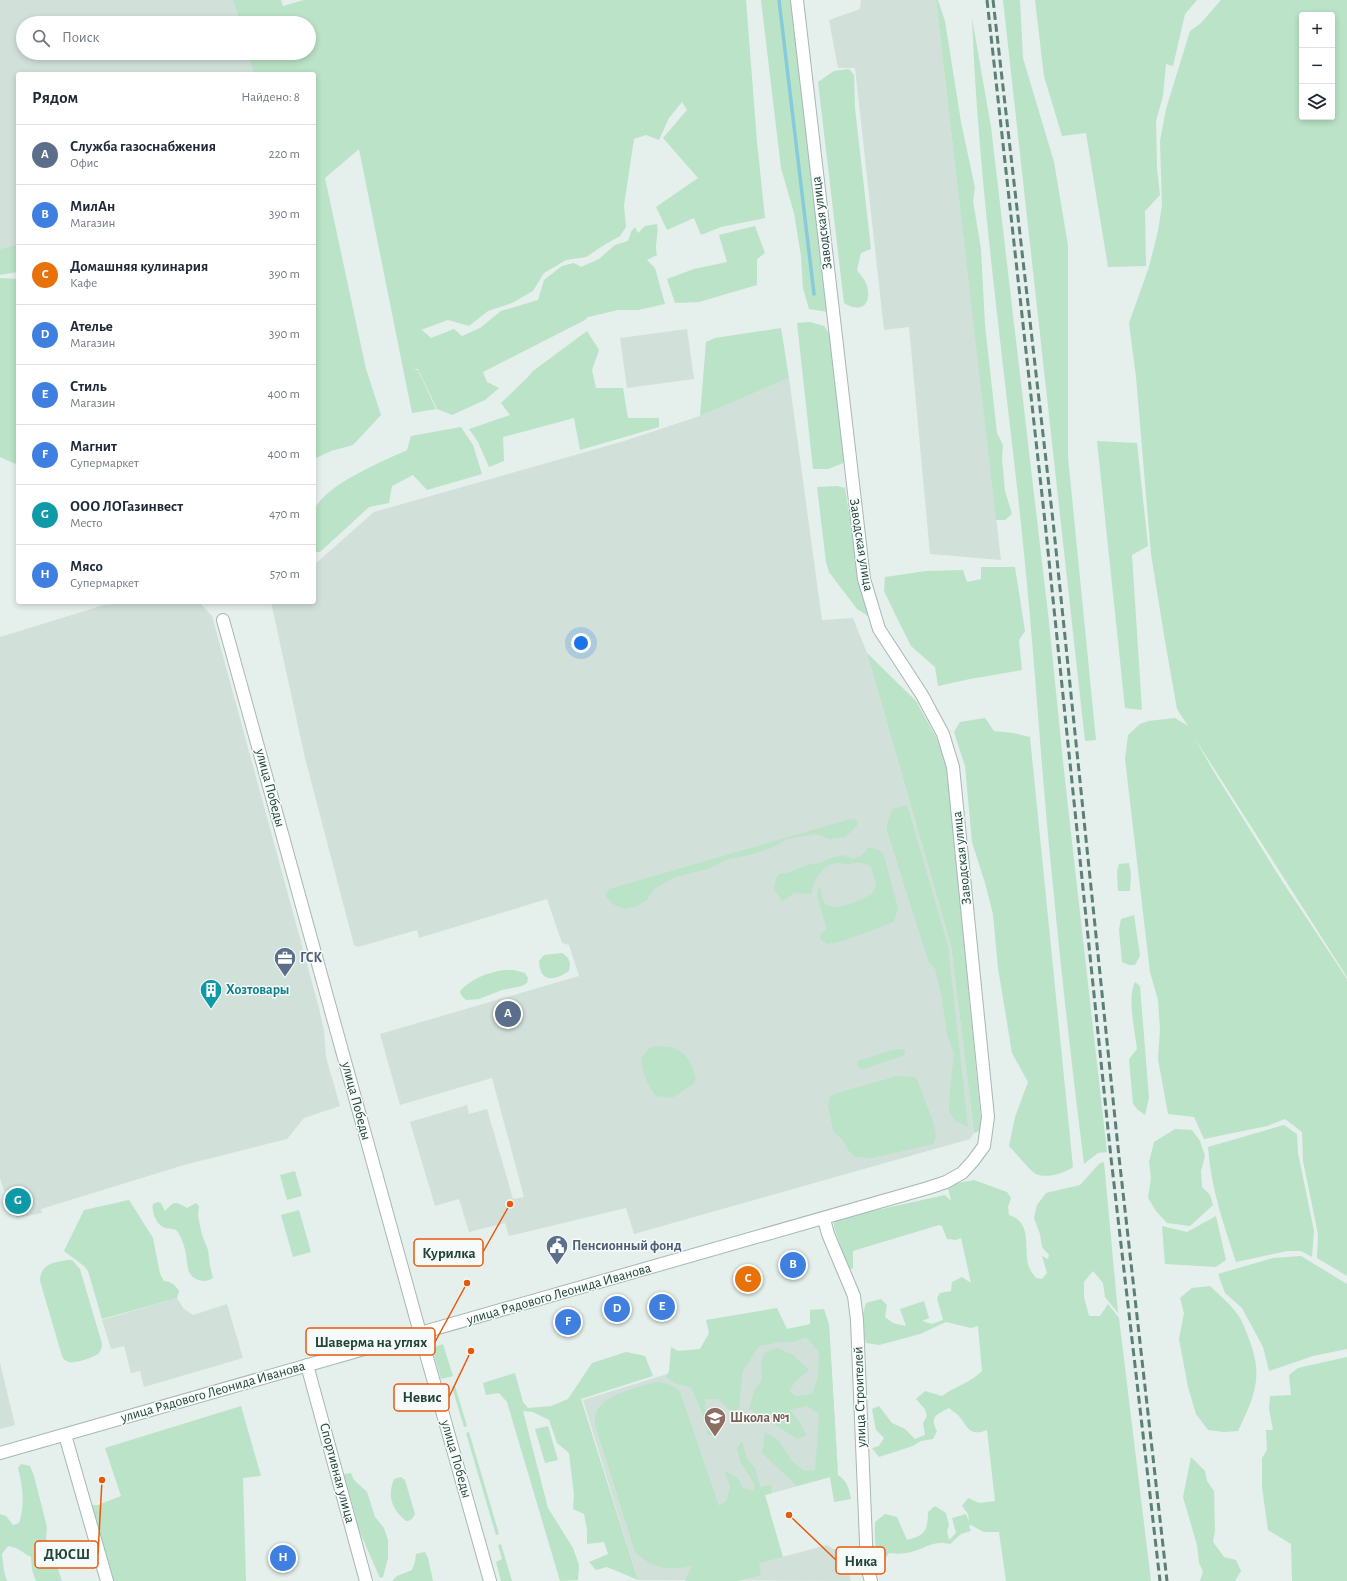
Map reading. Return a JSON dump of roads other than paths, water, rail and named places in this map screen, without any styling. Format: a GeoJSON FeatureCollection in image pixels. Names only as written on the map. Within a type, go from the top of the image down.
{"type":"FeatureCollection","features":[{"type":"Feature","properties":{"kind":"street","name":"Заводская улица"},"geometry":{"type":"LineString","coordinates":[[797,0],[864,579],[879,628],[922,695],[943,734],[953,767],[988,1117]]}},
{"type":"Feature","properties":{"kind":"street","name":"улица Победы"},"geometry":{"type":"LineString","coordinates":[[224,620],[420,1333],[490,1581]]}},
{"type":"Feature","properties":{"kind":"street","name":"улица Рядового Леонида Иванова"},"geometry":{"type":"LineString","coordinates":[[0,1453],[946,1182],[962,1173],[984,1146],[988,1117]]}},
{"type":"Feature","properties":{"kind":"street","name":"улица Строителей"},"geometry":{"type":"LineString","coordinates":[[824,1218],[828,1234],[854,1296],[857,1320],[867,1567],[871,1581]]}},
{"type":"Feature","properties":{"kind":"street","name":"Спортивная улица"},"geometry":{"type":"LineString","coordinates":[[307,1365],[366,1581]]}},
{"type":"Feature","properties":{"kind":"street"},"geometry":{"type":"LineString","coordinates":[[65,1434],[107,1581]]}},
{"type":"Feature","properties":{"kind":"waterway"},"geometry":{"type":"LineString","coordinates":[[779,0],[814,294]]}},
{"type":"Feature","properties":{"kind":"railway"},"geometry":{"type":"LineString","coordinates":[[987,0],[1045,522],[1111,1158],[1160,1581]]}},
{"type":"Feature","properties":{"kind":"railway"},"geometry":{"type":"LineString","coordinates":[[993,0],[1053,521],[1119,1157],[1167,1581]]}},
{"type":"Feature","properties":{"kind":"place","name":"ГСК"},"geometry":{"type":"Point","coordinates":[285,978]}},
{"type":"Feature","properties":{"kind":"place","name":"Хозтовары"},"geometry":{"type":"Point","coordinates":[211,1010]}},
{"type":"Feature","properties":{"kind":"place","name":"Служба газоснабжения"},"geometry":{"type":"Point","coordinates":[508,1014]}},
{"type":"Feature","properties":{"kind":"place","name":"ООО ЛОГазинвест"},"geometry":{"type":"Point","coordinates":[18,1201]}},
{"type":"Feature","properties":{"kind":"place","name":"Курилка"},"geometry":{"type":"Point","coordinates":[510,1204]}},
{"type":"Feature","properties":{"kind":"place","name":"МилАн"},"geometry":{"type":"Point","coordinates":[793,1265]}},
{"type":"Feature","properties":{"kind":"place","name":"Пенсионный фонд"},"geometry":{"type":"Point","coordinates":[557,1266]}},
{"type":"Feature","properties":{"kind":"place","name":"Домашняя кулинария"},"geometry":{"type":"Point","coordinates":[748,1279]}},
{"type":"Feature","properties":{"kind":"place","name":"Шаверма на углях"},"geometry":{"type":"Point","coordinates":[467,1283]}},
{"type":"Feature","properties":{"kind":"place","name":"Стиль"},"geometry":{"type":"Point","coordinates":[662,1307]}},
{"type":"Feature","properties":{"kind":"place","name":"Ателье"},"geometry":{"type":"Point","coordinates":[617,1309]}},
{"type":"Feature","properties":{"kind":"place","name":"Магнит"},"geometry":{"type":"Point","coordinates":[568,1322]}},
{"type":"Feature","properties":{"kind":"place","name":"Невис"},"geometry":{"type":"Point","coordinates":[471,1351]}},
{"type":"Feature","properties":{"kind":"place","name":"Школа №1"},"geometry":{"type":"Point","coordinates":[715,1438]}},
{"type":"Feature","properties":{"kind":"place","name":"ДЮСШ"},"geometry":{"type":"Point","coordinates":[102,1480]}},
{"type":"Feature","properties":{"kind":"place","name":"Ника"},"geometry":{"type":"Point","coordinates":[789,1515]}},
{"type":"Feature","properties":{"kind":"place","name":"Мясо"},"geometry":{"type":"Point","coordinates":[283,1558]}}]}
